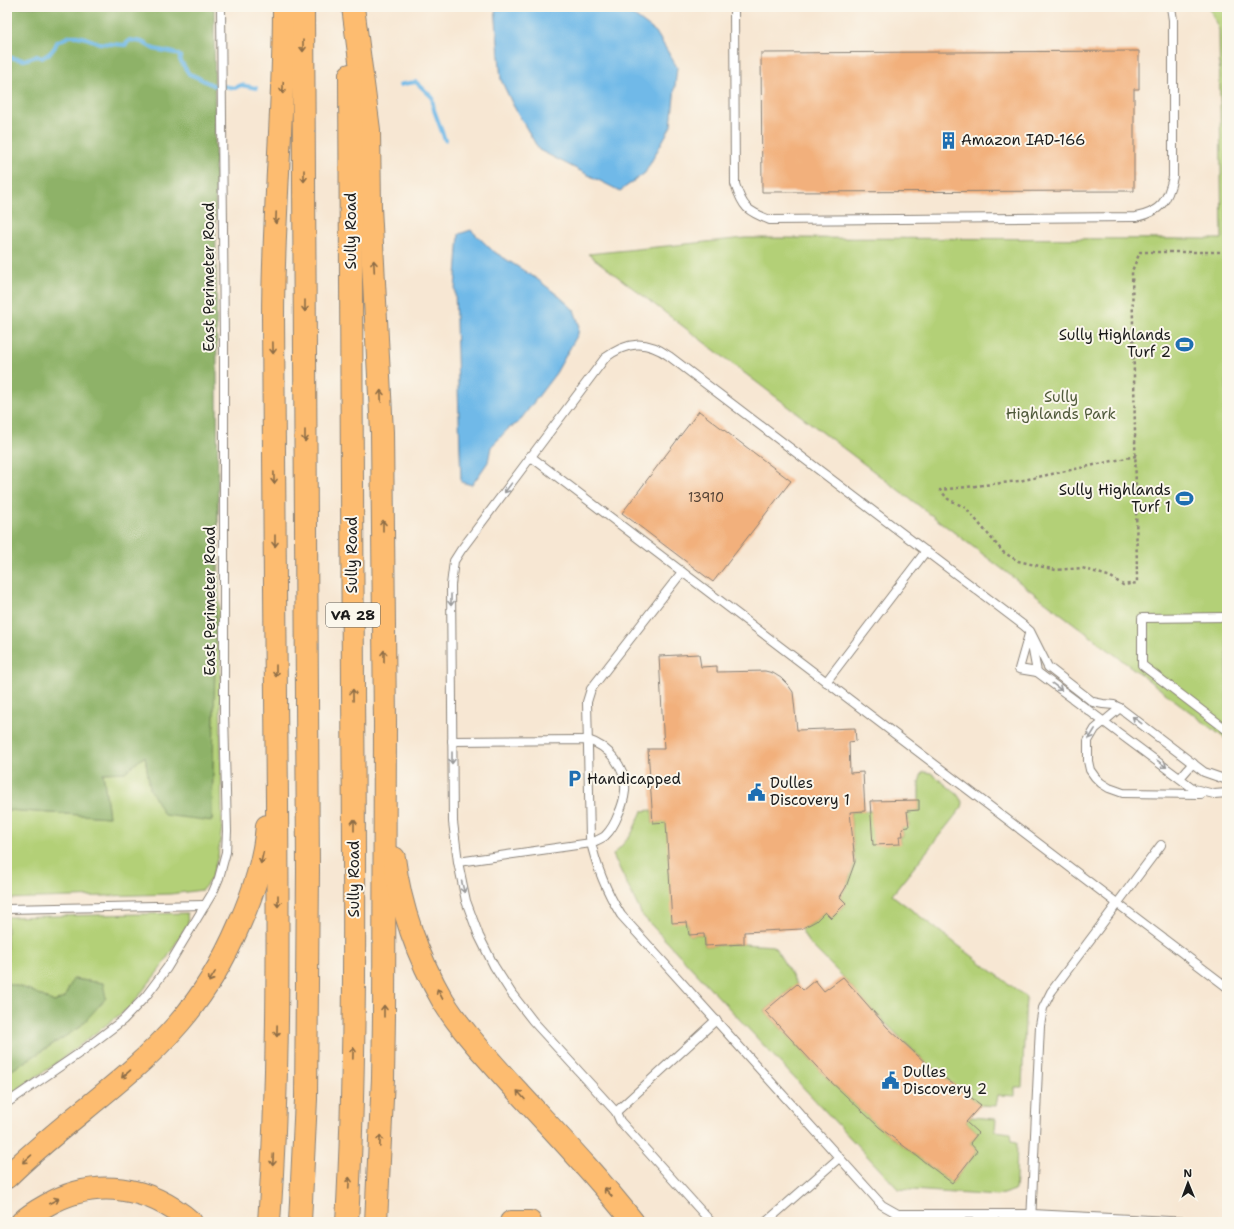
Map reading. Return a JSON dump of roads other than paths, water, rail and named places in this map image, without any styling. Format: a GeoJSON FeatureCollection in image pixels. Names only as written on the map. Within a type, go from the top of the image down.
{"type":"FeatureCollection","features":[{"type":"Feature","properties":{"kind":"highway"},"geometry":{"type":"LineString","coordinates":[[269,1222],[275,1117],[278,950],[273,315],[277,190],[284,78],[284,7]]}},
{"type":"Feature","properties":{"kind":"highway","name":"VA 28"},"geometry":{"type":"LineString","coordinates":[[300,1222],[306,1099],[308,871],[303,7]]}},
{"type":"Feature","properties":{"kind":"highway","name":"Sully Road"},"geometry":{"type":"LineString","coordinates":[[347,1222],[351,1139],[354,935],[350,7]]}},
{"type":"Feature","properties":{"kind":"highway"},"geometry":{"type":"LineString","coordinates":[[353,7],[369,130],[370,207],[381,393],[385,723],[383,1071],[376,1222]]}},
{"type":"Feature","properties":{"kind":"highway"},"geometry":{"type":"LineString","coordinates":[[7,1177],[124,1076],[162,1041],[191,1008],[224,956],[248,904],[264,848],[268,814],[270,754],[276,694]]}},
{"type":"Feature","properties":{"kind":"highway"},"geometry":{"type":"LineString","coordinates":[[385,723],[392,839],[398,882],[412,934],[432,979],[443,1001],[472,1041],[605,1188],[633,1222]]}},
{"type":"Feature","properties":{"kind":"highway"},"geometry":{"type":"LineString","coordinates":[[22,1222],[37,1210],[63,1196],[78,1192],[107,1188],[136,1192],[149,1196],[174,1209],[191,1222]]}},
{"type":"Feature","properties":{"kind":"highway"},"geometry":{"type":"LineString","coordinates":[[511,1222],[530,1222]]}},
{"type":"Feature","properties":{"kind":"lane","name":"East Perimeter Road"},"geometry":{"type":"LineString","coordinates":[[7,1103],[81,1052],[123,1020],[150,991],[167,968],[213,892],[223,866],[226,852],[221,7]]}},
{"type":"Feature","properties":{"kind":"lane"},"geometry":{"type":"LineString","coordinates":[[734,7],[735,184],[741,201],[753,213],[770,220],[1136,216],[1148,214],[1157,209],[1164,200],[1170,189],[1173,177],[1173,20],[1171,7]]}},
{"type":"Feature","properties":{"kind":"lane"},"geometry":{"type":"LineString","coordinates":[[711,1222],[620,1121],[616,1112],[533,1021],[502,980],[487,952],[472,918],[461,882],[453,822],[451,585],[454,561],[460,550],[605,358],[618,349],[635,344],[648,345],[669,356],[1030,631],[1048,666],[1093,702],[1114,705],[1120,708],[1204,772],[1227,780]]}},
{"type":"Feature","properties":{"kind":"lane"},"geometry":{"type":"LineString","coordinates":[[530,456],[1227,987]]}},
{"type":"Feature","properties":{"kind":"lane"},"geometry":{"type":"LineString","coordinates":[[826,682],[926,551]]}},
{"type":"Feature","properties":{"kind":"lane"},"geometry":{"type":"LineString","coordinates":[[682,572],[591,688],[588,695],[591,843],[601,878],[610,898],[621,915],[882,1205],[898,1214],[1189,1222]]}},
{"type":"Feature","properties":{"kind":"lane"},"geometry":{"type":"LineString","coordinates":[[1227,616],[1142,618],[1142,665],[1227,730]]}},
{"type":"Feature","properties":{"kind":"lane"},"geometry":{"type":"LineString","coordinates":[[1030,631],[1037,672]]}},
{"type":"Feature","properties":{"kind":"lane"},"geometry":{"type":"LineString","coordinates":[[1030,631],[1019,669],[1037,672],[1194,788],[1214,794]]}},
{"type":"Feature","properties":{"kind":"lane"},"geometry":{"type":"LineString","coordinates":[[1120,708],[1095,729],[1090,736],[1088,748],[1090,770],[1101,784],[1123,792],[1227,793]]}},
{"type":"Feature","properties":{"kind":"lane"},"geometry":{"type":"LineString","coordinates":[[452,741],[588,740],[596,742],[612,755],[619,764],[624,778],[625,790],[623,805],[614,824],[604,836],[591,843],[458,862]]}},
{"type":"Feature","properties":{"kind":"lane"},"geometry":{"type":"LineString","coordinates":[[1180,778],[1193,763]]}},
{"type":"Feature","properties":{"kind":"lane"},"geometry":{"type":"LineString","coordinates":[[1031,1218],[1040,1026],[1043,1008],[1051,992],[1161,846]]}},
{"type":"Feature","properties":{"kind":"lane"},"geometry":{"type":"LineString","coordinates":[[7,908],[205,904]]}},
{"type":"Feature","properties":{"kind":"lane"},"geometry":{"type":"LineString","coordinates":[[616,1112],[716,1020]]}},
{"type":"Feature","properties":{"kind":"lane"},"geometry":{"type":"LineString","coordinates":[[766,1222],[839,1158]]}},
{"type":"Feature","properties":{"kind":"water"},"geometry":{"type":"Polygon","coordinates":[[[495,7],[622,7],[656,32],[677,67],[671,126],[645,173],[620,191],[539,150],[513,105],[501,80],[495,7]]]}},
{"type":"Feature","properties":{"kind":"water"},"geometry":{"type":"Polygon","coordinates":[[[471,230],[493,251],[537,279],[560,297],[574,310],[579,324],[578,334],[556,373],[518,423],[508,429],[491,447],[488,462],[472,485],[461,482],[455,290],[459,234],[471,230]]]}},
{"type":"Feature","properties":{"kind":"waterway"},"geometry":{"type":"LineString","coordinates":[[7,57],[24,60],[37,56],[42,58],[51,52],[57,42],[70,36],[86,38],[99,43],[125,45],[130,40],[142,42],[154,49],[175,53],[180,56],[180,60],[189,74],[216,86]]}},
{"type":"Feature","properties":{"kind":"waterway"},"geometry":{"type":"LineString","coordinates":[[400,85],[416,82],[432,97],[434,110],[445,140]]}},
{"type":"Feature","properties":{"kind":"waterway"},"geometry":{"type":"LineString","coordinates":[[224,86],[235,88],[241,85],[256,88]]}},
{"type":"Feature","properties":{"kind":"place","name":"Amazon IAD-166"},"geometry":{"type":"Point","coordinates":[948,140]}},
{"type":"Feature","properties":{"kind":"place","name":"Sully Highlands Turf 2"},"geometry":{"type":"Point","coordinates":[1184,344]}},
{"type":"Feature","properties":{"kind":"place","name":"Sully Highlands Turf 1"},"geometry":{"type":"Point","coordinates":[1184,499]}},
{"type":"Feature","properties":{"kind":"place","name":"Handicapped"},"geometry":{"type":"Point","coordinates":[574,779]}},
{"type":"Feature","properties":{"kind":"place","name":"Dulles Discovery 1"},"geometry":{"type":"Point","coordinates":[757,792]}},
{"type":"Feature","properties":{"kind":"place","name":"Dulles Discovery 2"},"geometry":{"type":"Point","coordinates":[890,1081]}},
{"type":"Feature","properties":{"kind":"park label","name":"Sully Highlands Park"},"geometry":{"type":"Point","coordinates":[1061,406]}}]}
